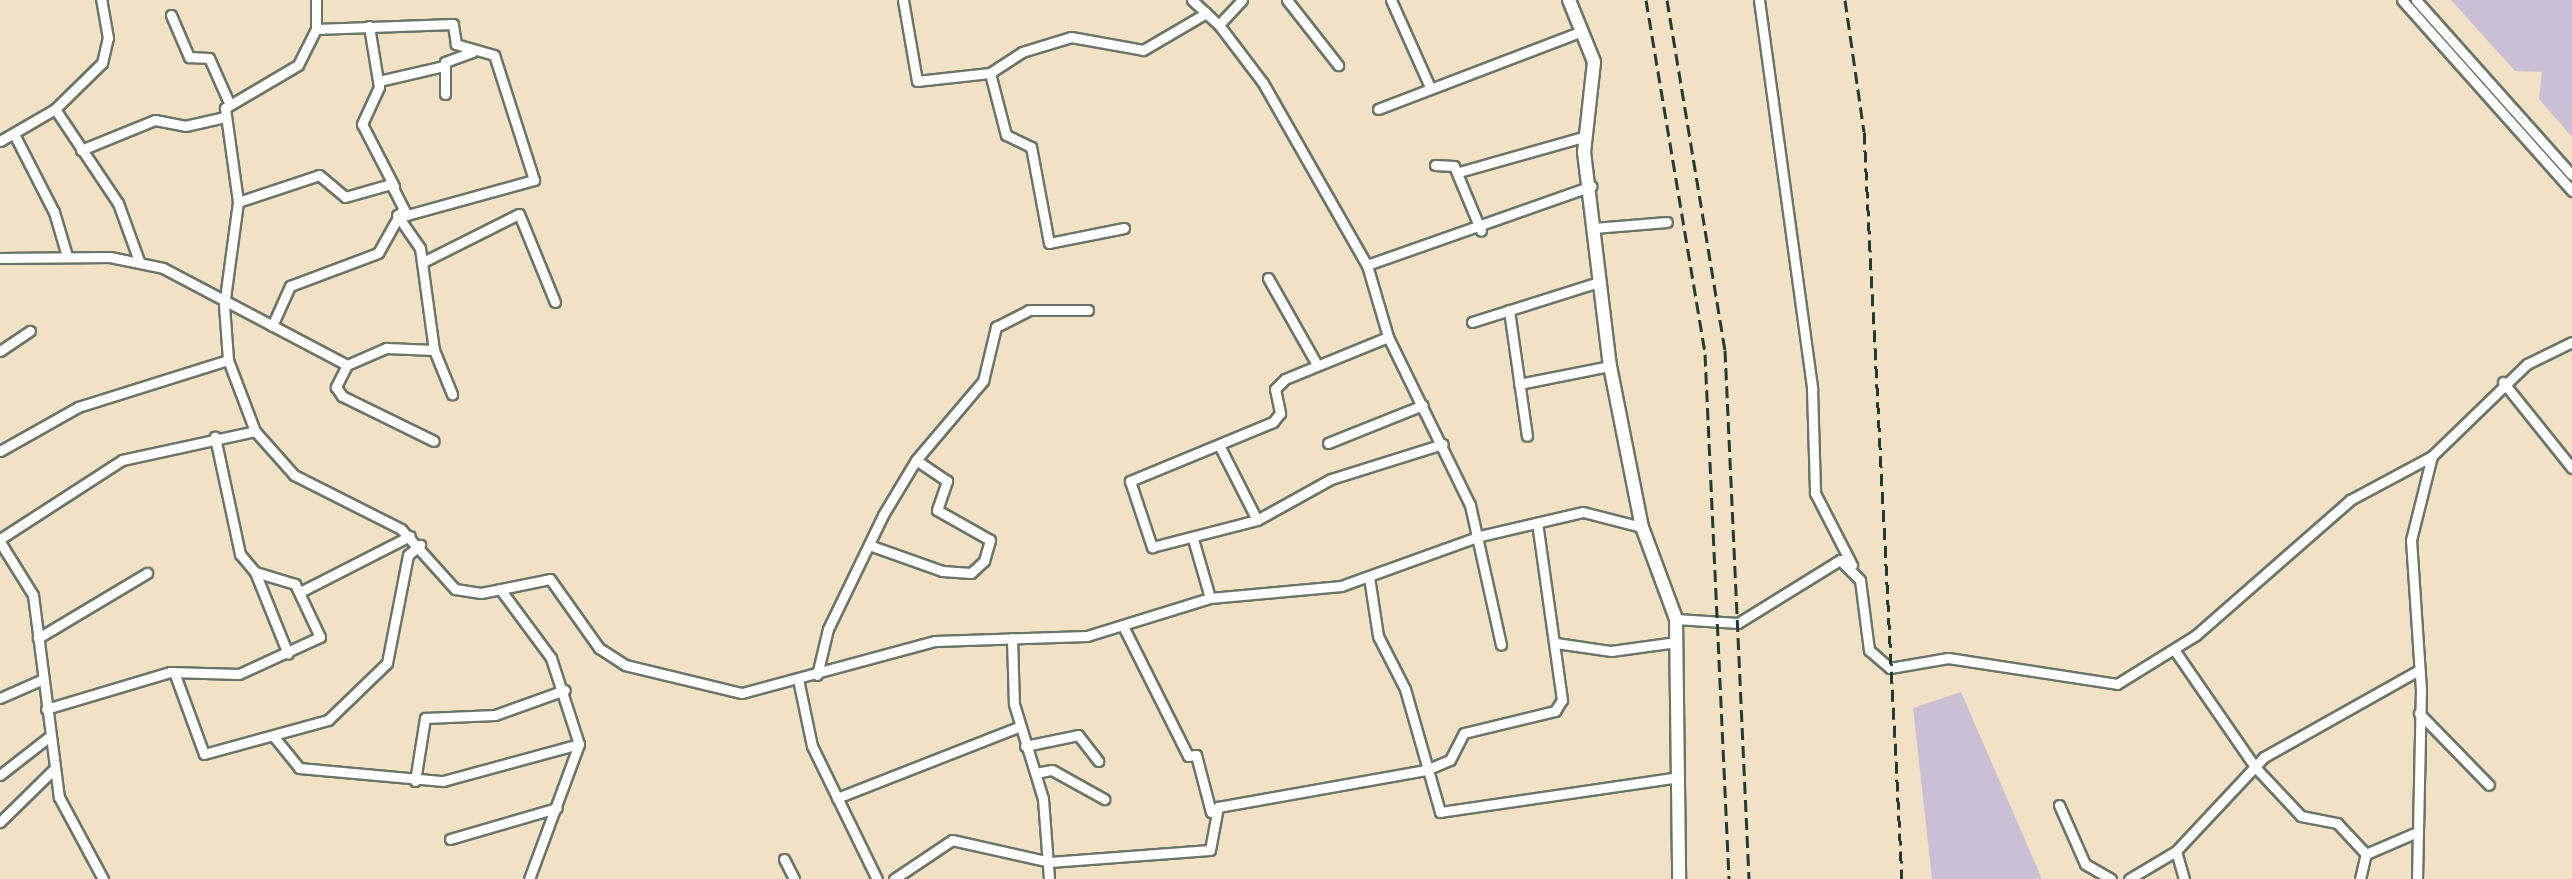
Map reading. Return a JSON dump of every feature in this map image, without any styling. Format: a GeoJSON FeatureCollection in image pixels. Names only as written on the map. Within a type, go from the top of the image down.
{"type":"FeatureCollection","features":[{"type":"Feature","properties":{"kind":"main road"},"geometry":{"type":"LineString","coordinates":[[1569,0],[1582,31],[1596,81],[1586,136],[1610,366],[1642,527],[1676,619],[1672,778],[1679,879]]}},
{"type":"Feature","properties":{"kind":"street"},"geometry":{"type":"LineString","coordinates":[[0,141],[55,109],[107,51],[101,0]]}},
{"type":"Feature","properties":{"kind":"street"},"geometry":{"type":"LineString","coordinates":[[229,103],[298,65],[316,29],[316,0]]}},
{"type":"Feature","properties":{"kind":"street"},"geometry":{"type":"LineString","coordinates":[[903,0],[917,81],[990,73],[1022,52],[1071,37],[1143,50],[1206,13]]}},
{"type":"Feature","properties":{"kind":"street"},"geometry":{"type":"LineString","coordinates":[[1192,0],[1219,25],[1263,83],[1367,265],[1388,337],[1443,444],[1480,536],[1501,645]]}},
{"type":"Feature","properties":{"kind":"street"},"geometry":{"type":"LineString","coordinates":[[1219,25],[1242,0]]}},
{"type":"Feature","properties":{"kind":"street"},"geometry":{"type":"LineString","coordinates":[[1287,0],[1338,65]]}},
{"type":"Feature","properties":{"kind":"street"},"geometry":{"type":"LineString","coordinates":[[1391,0],[1430,87]]}},
{"type":"Feature","properties":{"kind":"street"},"geometry":{"type":"LineString","coordinates":[[1759,0],[1812,389],[1815,493],[1852,565],[1869,650],[1902,671],[1948,658],[2099,686],[2132,679],[2175,651],[2317,524],[2432,456],[2503,382],[2572,342]]}},
{"type":"Feature","properties":{"kind":"street"},"geometry":{"type":"LineString","coordinates":[[2402,0],[2572,191]]}},
{"type":"Feature","properties":{"kind":"street"},"geometry":{"type":"LineString","coordinates":[[2416,0],[2572,175]]}},
{"type":"Feature","properties":{"kind":"street"},"geometry":{"type":"LineString","coordinates":[[171,15],[189,57],[211,62],[229,103],[225,117],[238,202],[224,305],[228,360],[255,431],[294,475],[410,536],[455,589],[500,589],[536,576],[557,584],[590,637],[625,665],[724,692],[817,675],[935,641],[1087,636],[1210,598],[1312,592],[1369,577],[1480,536],[1601,511],[1642,527]]}},
{"type":"Feature","properties":{"kind":"street"},"geometry":{"type":"LineString","coordinates":[[316,29],[449,22],[454,42],[472,52],[494,55],[534,180],[446,208],[400,213]]}},
{"type":"Feature","properties":{"kind":"street"},"geometry":{"type":"LineString","coordinates":[[369,26],[379,81],[362,124],[394,186],[400,213],[423,262],[434,350],[452,394]]}},
{"type":"Feature","properties":{"kind":"street"},"geometry":{"type":"LineString","coordinates":[[1378,109],[1582,31]]}},
{"type":"Feature","properties":{"kind":"street"},"geometry":{"type":"LineString","coordinates":[[379,81],[444,66],[472,52]]}},
{"type":"Feature","properties":{"kind":"street"},"geometry":{"type":"LineString","coordinates":[[444,66],[445,94]]}},
{"type":"Feature","properties":{"kind":"street"},"geometry":{"type":"LineString","coordinates":[[990,73],[1006,135],[1031,147],[1049,243],[1124,228]]}},
{"type":"Feature","properties":{"kind":"street"},"geometry":{"type":"LineString","coordinates":[[55,109],[118,203],[139,261]]}},
{"type":"Feature","properties":{"kind":"street"},"geometry":{"type":"LineString","coordinates":[[81,150],[155,120],[185,126],[225,117]]}},
{"type":"Feature","properties":{"kind":"street"},"geometry":{"type":"LineString","coordinates":[[14,134],[54,212],[67,256]]}},
{"type":"Feature","properties":{"kind":"street"},"geometry":{"type":"LineString","coordinates":[[1459,172],[1586,136]]}},
{"type":"Feature","properties":{"kind":"street"},"geometry":{"type":"LineString","coordinates":[[1435,165],[1449,163],[1459,172],[1481,231]]}},
{"type":"Feature","properties":{"kind":"street"},"geometry":{"type":"LineString","coordinates":[[238,202],[319,175],[345,197],[394,186]]}},
{"type":"Feature","properties":{"kind":"street"},"geometry":{"type":"LineString","coordinates":[[1367,265],[1481,231],[1591,186]]}},
{"type":"Feature","properties":{"kind":"street"},"geometry":{"type":"LineString","coordinates":[[272,326],[290,286],[378,253],[400,213]]}},
{"type":"Feature","properties":{"kind":"street"},"geometry":{"type":"LineString","coordinates":[[423,262],[519,214],[555,302]]}},
{"type":"Feature","properties":{"kind":"street"},"geometry":{"type":"LineString","coordinates":[[1594,228],[1667,222]]}},
{"type":"Feature","properties":{"kind":"street"},"geometry":{"type":"LineString","coordinates":[[0,258],[67,256],[139,261],[347,365]]}},
{"type":"Feature","properties":{"kind":"street"},"geometry":{"type":"LineString","coordinates":[[1268,278],[1315,361]]}},
{"type":"Feature","properties":{"kind":"street"},"geometry":{"type":"LineString","coordinates":[[1472,322],[1599,282]]}},
{"type":"Feature","properties":{"kind":"street"},"geometry":{"type":"LineString","coordinates":[[817,675],[828,629],[869,545],[916,460],[976,392],[991,338],[1005,318],[1029,310],[1088,310]]}},
{"type":"Feature","properties":{"kind":"street"},"geometry":{"type":"LineString","coordinates":[[1509,310],[1527,436]]}},
{"type":"Feature","properties":{"kind":"street"},"geometry":{"type":"LineString","coordinates":[[0,351],[30,331]]}},
{"type":"Feature","properties":{"kind":"street"},"geometry":{"type":"LineString","coordinates":[[1388,337],[1315,361],[1278,384],[1278,418],[1128,484],[1152,547],[1193,539],[1257,520],[1331,479],[1443,444]]}},
{"type":"Feature","properties":{"kind":"street"},"geometry":{"type":"LineString","coordinates":[[434,350],[386,348],[347,365],[336,387],[342,396],[434,441]]}},
{"type":"Feature","properties":{"kind":"street"},"geometry":{"type":"LineString","coordinates":[[0,451],[78,407],[228,360]]}},
{"type":"Feature","properties":{"kind":"street"},"geometry":{"type":"LineString","coordinates":[[1519,384],[1610,366]]}},
{"type":"Feature","properties":{"kind":"street"},"geometry":{"type":"LineString","coordinates":[[2503,382],[2572,468]]}},
{"type":"Feature","properties":{"kind":"street"},"geometry":{"type":"LineString","coordinates":[[1328,443],[1423,405]]}},
{"type":"Feature","properties":{"kind":"street"},"geometry":{"type":"LineString","coordinates":[[103,879],[69,822],[53,770],[33,595],[0,540],[122,460],[215,437],[255,431]]}},
{"type":"Feature","properties":{"kind":"street"},"geometry":{"type":"LineString","coordinates":[[215,437],[234,536],[255,572],[288,654]]}},
{"type":"Feature","properties":{"kind":"street"},"geometry":{"type":"LineString","coordinates":[[1219,445],[1257,520]]}},
{"type":"Feature","properties":{"kind":"street"},"geometry":{"type":"LineString","coordinates":[[2417,879],[2419,670],[2411,540],[2432,456]]}},
{"type":"Feature","properties":{"kind":"street"},"geometry":{"type":"LineString","coordinates":[[869,545],[942,571],[971,573],[984,561],[990,540],[937,510],[947,481],[916,460]]}},
{"type":"Feature","properties":{"kind":"street"},"geometry":{"type":"LineString","coordinates":[[1211,812],[1426,770],[1450,760],[1464,733],[1560,707],[1556,643],[1537,523]]}},
{"type":"Feature","properties":{"kind":"street"},"geometry":{"type":"LineString","coordinates":[[302,591],[410,536]]}},
{"type":"Feature","properties":{"kind":"street"},"geometry":{"type":"LineString","coordinates":[[1193,539],[1210,598]]}},
{"type":"Feature","properties":{"kind":"street"},"geometry":{"type":"LineString","coordinates":[[174,672],[204,754],[275,738],[328,720],[387,663],[408,555],[420,545]]}},
{"type":"Feature","properties":{"kind":"street"},"geometry":{"type":"LineString","coordinates":[[1676,619],[1738,623],[1827,563],[1852,565]]}},
{"type":"Feature","properties":{"kind":"street"},"geometry":{"type":"LineString","coordinates":[[46,709],[174,672],[239,674],[320,637],[302,591],[289,580],[255,572]]}},
{"type":"Feature","properties":{"kind":"street"},"geometry":{"type":"LineString","coordinates":[[38,638],[147,573]]}},
{"type":"Feature","properties":{"kind":"street"},"geometry":{"type":"LineString","coordinates":[[1369,577],[1378,636],[1405,689],[1434,805],[1449,814],[1672,778]]}},
{"type":"Feature","properties":{"kind":"street"},"geometry":{"type":"LineString","coordinates":[[500,589],[551,658],[565,690],[579,744],[529,879]]}},
{"type":"Feature","properties":{"kind":"street"},"geometry":{"type":"LineString","coordinates":[[894,879],[952,840],[1050,862],[1210,850],[1217,843],[1196,755],[1188,756],[1123,626]]}},
{"type":"Feature","properties":{"kind":"street"},"geometry":{"type":"LineString","coordinates":[[1012,638],[1018,727],[1036,773],[1050,862],[1049,879]]}},
{"type":"Feature","properties":{"kind":"street"},"geometry":{"type":"LineString","coordinates":[[1556,643],[1611,651],[1676,642]]}},
{"type":"Feature","properties":{"kind":"street"},"geometry":{"type":"LineString","coordinates":[[2175,651],[2255,767],[2301,816],[2337,823],[2366,854]]}},
{"type":"Feature","properties":{"kind":"street"},"geometry":{"type":"LineString","coordinates":[[2129,879],[2176,851],[2255,767],[2321,719],[2419,670]]}},
{"type":"Feature","properties":{"kind":"street"},"geometry":{"type":"LineString","coordinates":[[798,679],[812,746],[877,879]]}},
{"type":"Feature","properties":{"kind":"street"},"geometry":{"type":"LineString","coordinates":[[0,698],[41,680]]}},
{"type":"Feature","properties":{"kind":"street"},"geometry":{"type":"LineString","coordinates":[[415,781],[425,718],[495,715],[565,690]]}},
{"type":"Feature","properties":{"kind":"street"},"geometry":{"type":"LineString","coordinates":[[2419,713],[2489,785]]}},
{"type":"Feature","properties":{"kind":"street"},"geometry":{"type":"LineString","coordinates":[[837,798],[1018,727]]}},
{"type":"Feature","properties":{"kind":"street"},"geometry":{"type":"LineString","coordinates":[[1025,746],[1078,735],[1098,761]]}},
{"type":"Feature","properties":{"kind":"street"},"geometry":{"type":"LineString","coordinates":[[0,775],[50,736]]}},
{"type":"Feature","properties":{"kind":"street"},"geometry":{"type":"LineString","coordinates":[[275,738],[299,768],[415,781],[466,779],[579,744]]}},
{"type":"Feature","properties":{"kind":"street"},"geometry":{"type":"LineString","coordinates":[[0,822],[53,770]]}},
{"type":"Feature","properties":{"kind":"street"},"geometry":{"type":"LineString","coordinates":[[1036,773],[1052,770],[1104,799]]}},
{"type":"Feature","properties":{"kind":"street"},"geometry":{"type":"LineString","coordinates":[[2059,805],[2085,864],[2111,879]]}},
{"type":"Feature","properties":{"kind":"street"},"geometry":{"type":"LineString","coordinates":[[450,839],[557,808]]}},
{"type":"Feature","properties":{"kind":"street"},"geometry":{"type":"LineString","coordinates":[[2366,854],[2417,832]]}},
{"type":"Feature","properties":{"kind":"street"},"geometry":{"type":"LineString","coordinates":[[2176,851],[2184,879]]}},
{"type":"Feature","properties":{"kind":"street"},"geometry":{"type":"LineString","coordinates":[[2360,879],[2366,854]]}},
{"type":"Feature","properties":{"kind":"street"},"geometry":{"type":"LineString","coordinates":[[784,859],[794,879]]}},
{"type":"Feature","properties":{"kind":"shaded area"},"geometry":{"type":"Polygon","coordinates":[[[2451,0],[2572,0],[2572,137],[2539,99],[2542,72],[2515,71],[2451,0]]]}},
{"type":"Feature","properties":{"kind":"shaded area"},"geometry":{"type":"Polygon","coordinates":[[[1961,692],[2042,879],[1932,879],[1913,708],[1961,692]]]}},
{"type":"Feature","properties":{"kind":"railway"},"geometry":{"type":"LineString","coordinates":[[1646,0],[1705,354],[1729,879]]}},
{"type":"Feature","properties":{"kind":"railway"},"geometry":{"type":"LineString","coordinates":[[1667,0],[1725,350],[1749,879]]}},
{"type":"Feature","properties":{"kind":"railway"},"geometry":{"type":"LineString","coordinates":[[1845,0],[1864,132],[1902,879]]}}]}
